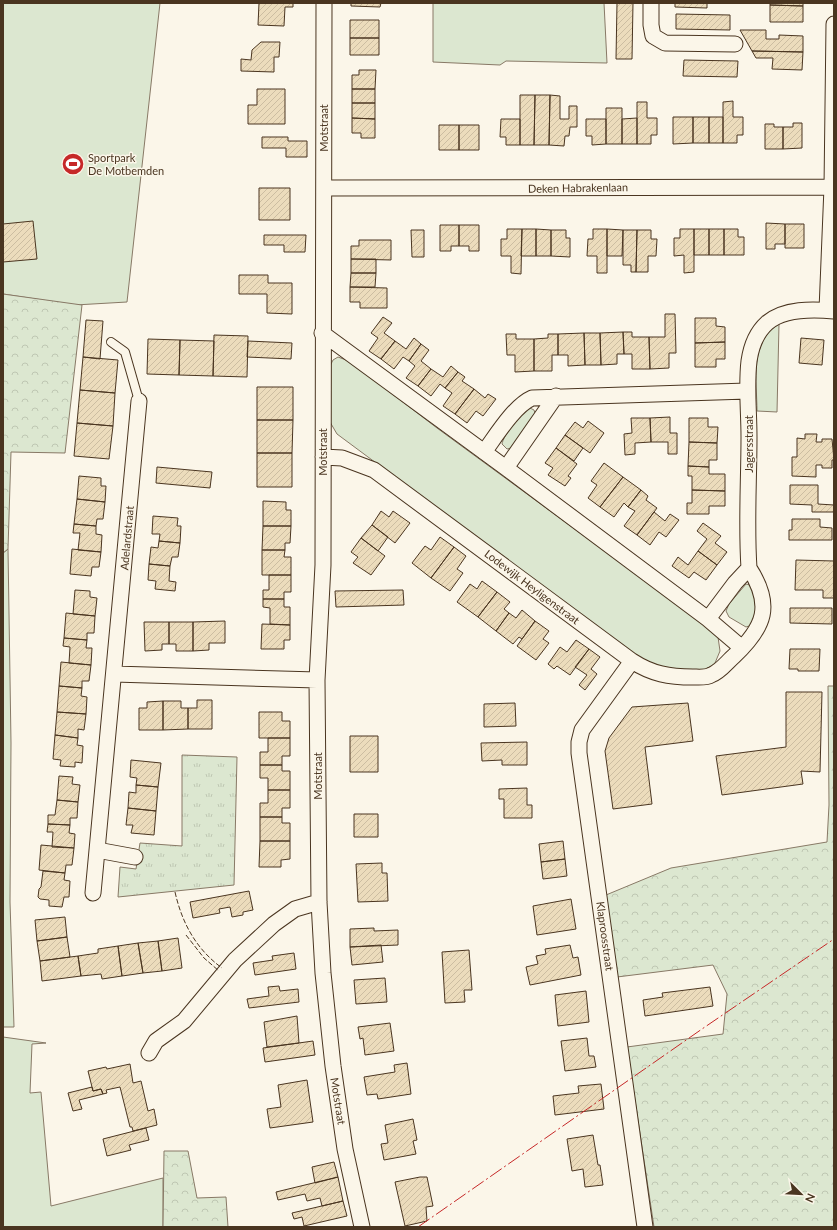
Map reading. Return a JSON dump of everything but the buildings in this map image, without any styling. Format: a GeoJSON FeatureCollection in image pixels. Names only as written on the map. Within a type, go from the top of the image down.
{"type":"FeatureCollection","features":[{"type":"Feature","properties":{"kind":"street","name":"Motstraat"},"geometry":{"type":"LineString","coordinates":[[324,3],[322,333],[323,565],[317,680],[319,902],[323,973],[332,1066],[345,1149],[362,1227]]}},
{"type":"Feature","properties":{"kind":"street"},"geometry":{"type":"LineString","coordinates":[[651,3],[650,25],[653,36],[665,43],[734,44]]}},
{"type":"Feature","properties":{"kind":"street"},"geometry":{"type":"LineString","coordinates":[[831,310],[834,24]]}},
{"type":"Feature","properties":{"kind":"street","name":"Deken Habrakenlaan"},"geometry":{"type":"LineString","coordinates":[[324,188],[832,187]]}},
{"type":"Feature","properties":{"kind":"street","name":"Jagersstraat"},"geometry":{"type":"LineString","coordinates":[[749,568],[749,422],[747,391],[753,345],[759,331],[767,322],[788,312],[831,310]]}},
{"type":"Feature","properties":{"kind":"street"},"geometry":{"type":"LineString","coordinates":[[322,333],[708,619],[742,648]]}},
{"type":"Feature","properties":{"kind":"street"},"geometry":{"type":"LineString","coordinates":[[484,452],[525,401],[532,398],[556,396],[747,391]]}},
{"type":"Feature","properties":{"kind":"street"},"geometry":{"type":"LineString","coordinates":[[506,468],[556,396]]}},
{"type":"Feature","properties":{"kind":"street","name":"Adelardstraat"},"geometry":{"type":"LineString","coordinates":[[93,893],[139,401]]}},
{"type":"Feature","properties":{"kind":"street","name":"Lodewijk Heyligenstraat"},"geometry":{"type":"LineString","coordinates":[[323,457],[342,458],[374,470],[632,661],[654,673],[672,677],[710,676],[742,648],[756,632],[764,610],[761,588],[749,568]]}},
{"type":"Feature","properties":{"kind":"street"},"geometry":{"type":"LineString","coordinates":[[708,619],[734,583],[749,568]]}},
{"type":"Feature","properties":{"kind":"street","name":"Klaproosstraat"},"geometry":{"type":"LineString","coordinates":[[632,661],[582,730],[579,742],[579,753],[646,1227]]}},
{"type":"Feature","properties":{"kind":"street"},"geometry":{"type":"LineString","coordinates":[[114,674],[317,680]]}},
{"type":"Feature","properties":{"kind":"street"},"geometry":{"type":"LineString","coordinates":[[97,850],[135,857]]}},
{"type":"Feature","properties":{"kind":"street"},"geometry":{"type":"LineString","coordinates":[[149,1053],[156,1041],[184,1021],[234,960],[274,924],[294,909],[319,902]]}},
{"type":"Feature","properties":{"kind":"lane"},"geometry":{"type":"LineString","coordinates":[[111,342],[125,352],[139,401]]}},
{"type":"Feature","properties":{"kind":"green space","name":"Sportpark De Motbemden"},"geometry":{"type":"Polygon","coordinates":[[[3,3],[160,3],[127,302],[75,305],[3,294],[3,3]]]}},
{"type":"Feature","properties":{"kind":"green space"},"geometry":{"type":"Polygon","coordinates":[[[433,3],[604,3],[607,63],[506,61],[500,65],[433,62],[433,3]]]}},
{"type":"Feature","properties":{"kind":"green space"},"geometry":{"type":"Polygon","coordinates":[[[3,294],[82,305],[65,453],[11,452],[8,549],[3,553],[3,294]]]}},
{"type":"Feature","properties":{"kind":"green space"},"geometry":{"type":"Polygon","coordinates":[[[779,324],[777,412],[757,411],[756,376],[759,352],[769,331],[779,324]]]}},
{"type":"Feature","properties":{"kind":"green space"},"geometry":{"type":"Polygon","coordinates":[[[338,357],[349,361],[437,428],[714,631],[718,637],[720,651],[715,663],[705,670],[667,672],[643,661],[337,434],[330,422],[330,366],[333,360],[338,357]]]}},
{"type":"Feature","properties":{"kind":"green space"},"geometry":{"type":"Polygon","coordinates":[[[530,408],[534,410],[535,413],[511,448],[507,449],[502,444],[503,440],[522,413],[530,408]]]}},
{"type":"Feature","properties":{"kind":"green space"},"geometry":{"type":"Polygon","coordinates":[[[8,549],[11,743],[10,902],[14,1027],[3,1027],[3,553],[8,549]]]}},
{"type":"Feature","properties":{"kind":"green space"},"geometry":{"type":"Polygon","coordinates":[[[746,584],[750,585],[752,589],[756,608],[754,620],[751,625],[746,627],[729,617],[726,611],[729,604],[746,584]]]}},
{"type":"Feature","properties":{"kind":"green space"},"geometry":{"type":"Polygon","coordinates":[[[828,686],[834,686],[834,1227],[654,1227],[627,1047],[723,1034],[727,994],[713,965],[617,977],[606,895],[671,868],[827,842],[829,805],[828,686]]]}},
{"type":"Feature","properties":{"kind":"green space"},"geometry":{"type":"Polygon","coordinates":[[[182,755],[237,757],[234,885],[118,897],[120,867],[136,869],[140,843],[182,846],[182,755]]]}},
{"type":"Feature","properties":{"kind":"green space"},"geometry":{"type":"Polygon","coordinates":[[[3,1037],[46,1043],[32,1044],[30,1093],[41,1092],[51,1206],[163,1178],[163,1227],[3,1227],[3,1037]]]}},
{"type":"Feature","properties":{"kind":"green space"},"geometry":{"type":"Polygon","coordinates":[[[164,1151],[188,1151],[197,1198],[226,1197],[228,1227],[163,1227],[164,1151]]]}},
{"type":"Feature","properties":{"kind":"fence"},"geometry":{"type":"LineString","coordinates":[[175,892],[186,925],[191,934],[213,961],[222,968]]}},
{"type":"Feature","properties":{"kind":"fence"},"geometry":{"type":"LineString","coordinates":[[186,935],[204,958],[219,971]]}},
{"type":"Feature","properties":{"kind":"power"},"geometry":{"type":"LineString","coordinates":[[418,1227],[834,939]]}},
{"type":"Feature","properties":{"kind":"place","name":"Sportpark De Motbemden"},"geometry":{"type":"Point","coordinates":[73,164]}}]}
